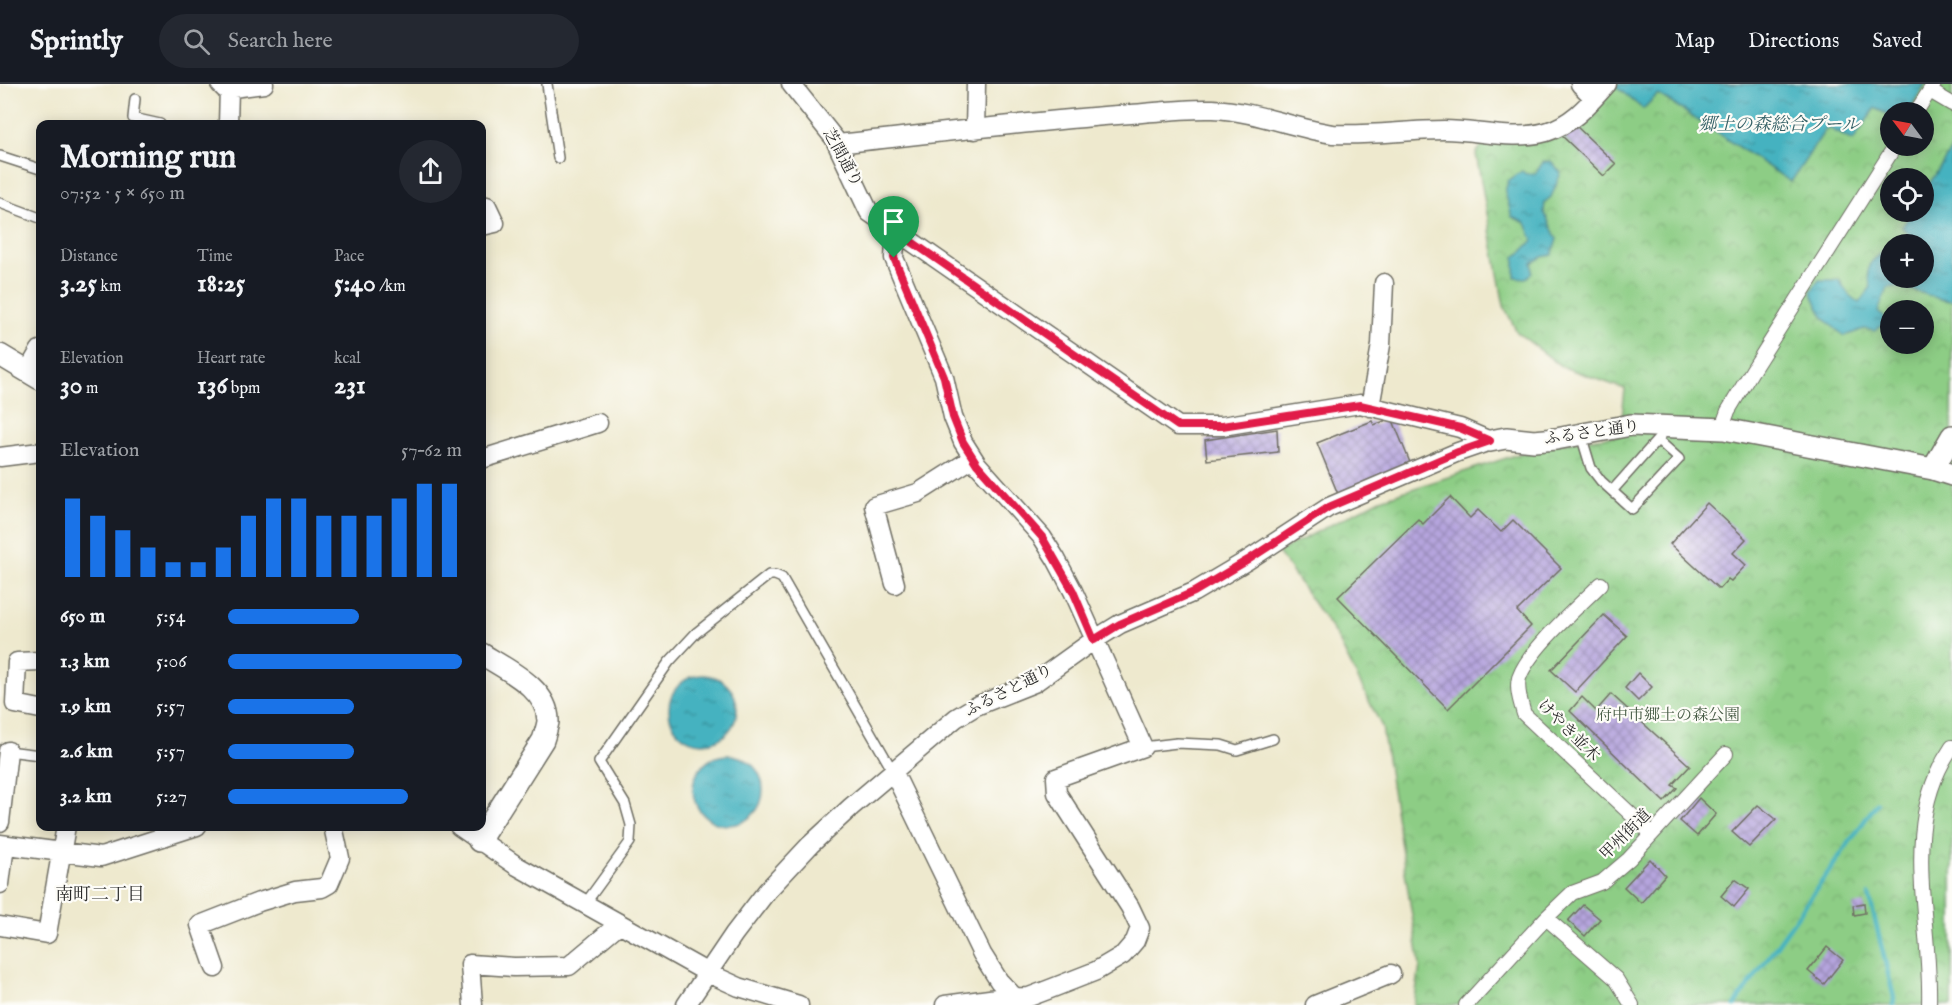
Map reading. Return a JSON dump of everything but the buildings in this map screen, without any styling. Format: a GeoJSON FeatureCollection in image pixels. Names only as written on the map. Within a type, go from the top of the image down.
{"type":"FeatureCollection","features":[{"type":"Feature","properties":{"kind":"street"},"geometry":{"type":"LineString","coordinates":[[228,120],[224,87],[264,84]]}},
{"type":"Feature","properties":{"kind":"street","name":"芝間通り"},"geometry":{"type":"LineString","coordinates":[[791,84],[837,144],[869,212],[1178,426],[1222,426],[1360,405],[1460,428],[1490,441]]}},
{"type":"Feature","properties":{"kind":"street"},"geometry":{"type":"LineString","coordinates":[[975,130],[976,84]]}},
{"type":"Feature","properties":{"kind":"street"},"geometry":{"type":"LineString","coordinates":[[1580,84],[1594,98]]}},
{"type":"Feature","properties":{"kind":"street"},"geometry":{"type":"LineString","coordinates":[[837,144],[1077,118],[1212,109],[1265,116],[1333,134],[1444,130],[1527,135],[1546,132],[1563,125],[1581,113],[1607,84]]}},
{"type":"Feature","properties":{"kind":"street"},"geometry":{"type":"LineString","coordinates":[[1922,102],[1932,87],[1952,104]]}},
{"type":"Feature","properties":{"kind":"street"},"geometry":{"type":"LineString","coordinates":[[1724,422],[1752,371],[1889,156]]}},
{"type":"Feature","properties":{"kind":"street"},"geometry":{"type":"LineString","coordinates":[[486,206],[495,223],[486,225]]}},
{"type":"Feature","properties":{"kind":"street"},"geometry":{"type":"LineString","coordinates":[[899,233],[894,258],[944,377],[953,417],[963,442],[994,485],[1042,537],[1073,591],[1143,747],[1056,778],[1057,793],[1130,906],[1140,928],[1135,941],[1123,955],[1096,971],[1019,1001],[997,998],[945,1005]]}},
{"type":"Feature","properties":{"kind":"street"},"geometry":{"type":"LineString","coordinates":[[1370,407],[1381,345],[1384,283]]}},
{"type":"Feature","properties":{"kind":"street"},"geometry":{"type":"LineString","coordinates":[[0,355],[34,375]]}},
{"type":"Feature","properties":{"kind":"street"},"geometry":{"type":"LineString","coordinates":[[486,458],[598,423]]}},
{"type":"Feature","properties":{"kind":"street","name":"ふるさと通り"},"geometry":{"type":"LineString","coordinates":[[686,1005],[734,934],[767,891],[810,845],[956,718],[976,706],[1034,682],[1120,624],[1194,592],[1329,507],[1458,452],[1506,438],[1534,441],[1631,425],[1662,434],[1738,431],[1943,472],[1952,436]]}},
{"type":"Feature","properties":{"kind":"street"},"geometry":{"type":"LineString","coordinates":[[0,457],[36,452]]}},
{"type":"Feature","properties":{"kind":"street"},"geometry":{"type":"LineString","coordinates":[[895,584],[874,506],[918,494],[973,458]]}},
{"type":"Feature","properties":{"kind":"street","name":"けやき並木"},"geometry":{"type":"LineString","coordinates":[[1601,584],[1542,642],[1519,679],[1520,699],[1524,714],[1652,834]]}},
{"type":"Feature","properties":{"kind":"street"},"geometry":{"type":"LineString","coordinates":[[486,657],[533,688],[544,703],[548,721],[543,740],[486,830]]}},
{"type":"Feature","properties":{"kind":"street"},"geometry":{"type":"LineString","coordinates":[[36,661],[17,662],[15,704],[36,708]]}},
{"type":"Feature","properties":{"kind":"street"},"geometry":{"type":"LineString","coordinates":[[1929,1005],[1921,848],[1924,810],[1934,779],[1952,747]]}},
{"type":"Feature","properties":{"kind":"street"},"geometry":{"type":"LineString","coordinates":[[0,822],[8,751]]}},
{"type":"Feature","properties":{"kind":"street","name":"甲州街道"},"geometry":{"type":"LineString","coordinates":[[1466,1005],[1572,892],[1602,882],[1629,859],[1726,754]]}},
{"type":"Feature","properties":{"kind":"street"},"geometry":{"type":"LineString","coordinates":[[894,773],[982,954],[999,981],[1019,1001]]}},
{"type":"Feature","properties":{"kind":"street"},"geometry":{"type":"LineString","coordinates":[[0,926],[46,934],[65,831]]}},
{"type":"Feature","properties":{"kind":"street"},"geometry":{"type":"LineString","coordinates":[[0,884],[3,845],[101,857],[182,831]]}},
{"type":"Feature","properties":{"kind":"street"},"geometry":{"type":"LineString","coordinates":[[215,968],[200,925],[259,902],[295,891],[322,888],[329,884],[340,858],[334,831]]}},
{"type":"Feature","properties":{"kind":"street"},"geometry":{"type":"LineString","coordinates":[[466,831],[517,866],[708,973],[739,987],[799,1005]]}},
{"type":"Feature","properties":{"kind":"street"},"geometry":{"type":"LineString","coordinates":[[479,841],[485,831]]}},
{"type":"Feature","properties":{"kind":"street"},"geometry":{"type":"LineString","coordinates":[[1546,918],[1616,979],[1632,1005]]}},
{"type":"Feature","properties":{"kind":"street"},"geometry":{"type":"LineString","coordinates":[[473,1005],[470,964],[514,967],[569,966],[619,924]]}},
{"type":"Feature","properties":{"kind":"street"},"geometry":{"type":"LineString","coordinates":[[1315,1005],[1391,974]]}},
{"type":"Feature","properties":{"kind":"lane"},"geometry":{"type":"LineString","coordinates":[[547,84],[558,158]]}},
{"type":"Feature","properties":{"kind":"lane"},"geometry":{"type":"LineString","coordinates":[[135,99],[133,118],[142,120]]}},
{"type":"Feature","properties":{"kind":"lane"},"geometry":{"type":"LineString","coordinates":[[0,156],[36,168]]}},
{"type":"Feature","properties":{"kind":"lane"},"geometry":{"type":"LineString","coordinates":[[0,203],[36,216]]}},
{"type":"Feature","properties":{"kind":"lane"},"geometry":{"type":"LineString","coordinates":[[1581,435],[1592,468],[1601,481],[1612,491],[1632,509],[1679,459],[1662,434],[1612,491]]}},
{"type":"Feature","properties":{"kind":"lane"},"geometry":{"type":"LineString","coordinates":[[585,904],[630,842],[631,825],[625,804],[598,762],[669,662],[696,633],[769,574],[782,578],[894,773]]}},
{"type":"Feature","properties":{"kind":"lane"},"geometry":{"type":"LineString","coordinates":[[1143,747],[1177,743],[1221,745],[1237,750],[1274,739]]}},
{"type":"Feature","properties":{"kind":"lane"},"geometry":{"type":"LineString","coordinates":[[8,751],[36,754]]}},
{"type":"Feature","properties":{"kind":"green space","name":"府中市郷土の森公園"},"geometry":{"type":"Polygon","coordinates":[[[1616,84],[1952,84],[1952,1005],[1414,1005],[1420,966],[1382,727],[1336,635],[1278,552],[1381,499],[1546,445],[1620,435],[1625,389],[1561,366],[1517,332],[1504,306],[1476,154],[1484,142],[1549,140],[1589,119],[1616,84]]]}},
{"type":"Feature","properties":{"kind":"water","name":"郷土の森総合プール"},"geometry":{"type":"Polygon","coordinates":[[[1925,84],[1914,102],[1880,102],[1880,111],[1875,108],[1853,141],[1827,127],[1791,182],[1658,94],[1643,109],[1614,85],[1925,84]]]}},
{"type":"Feature","properties":{"kind":"water"},"geometry":{"type":"Polygon","coordinates":[[[1952,148],[1952,301],[1903,288],[1934,288],[1934,234],[1909,234],[1902,227],[1905,222],[1934,222],[1934,177],[1952,148]]]}},
{"type":"Feature","properties":{"kind":"water"},"geometry":{"type":"Polygon","coordinates":[[[1551,161],[1561,173],[1551,197],[1545,202],[1544,212],[1557,239],[1552,255],[1542,257],[1532,263],[1532,273],[1526,278],[1515,277],[1515,257],[1533,240],[1526,223],[1512,217],[1505,192],[1508,181],[1522,171],[1526,174],[1536,173],[1543,162],[1551,161]]]}},
{"type":"Feature","properties":{"kind":"water"},"geometry":{"type":"Polygon","coordinates":[[[1880,255],[1880,288],[1887,288],[1882,300],[1880,300],[1878,312],[1880,327],[1875,331],[1864,329],[1845,336],[1824,317],[1811,291],[1819,280],[1839,280],[1849,295],[1859,303],[1871,287],[1868,270],[1880,255]]]}},
{"type":"Feature","properties":{"kind":"water"},"geometry":{"type":"Polygon","coordinates":[[[696,675],[710,675],[722,680],[732,690],[737,709],[732,728],[722,738],[710,743],[696,743],[684,738],[674,728],[669,716],[669,702],[674,690],[684,680],[696,675]]]}},
{"type":"Feature","properties":{"kind":"water"},"geometry":{"type":"Polygon","coordinates":[[[728,755],[741,758],[753,765],[760,777],[763,790],[760,803],[753,815],[741,822],[728,825],[715,822],[703,815],[696,803],[693,790],[696,777],[703,765],[715,758],[728,755]]]}},
{"type":"Feature","properties":{"kind":"waterway"},"geometry":{"type":"LineString","coordinates":[[1735,1005],[1877,803]]}},
{"type":"Feature","properties":{"kind":"waterway"},"geometry":{"type":"LineString","coordinates":[[1869,895],[1894,998],[1893,1005]]}},
{"type":"Feature","properties":{"kind":"district","name":"南町二丁目"},"geometry":{"type":"Point","coordinates":[100,895]}},
{"type":"Feature","properties":{"kind":"route"},"geometry":{"type":"LineString","coordinates":[[899,233],[1178,426],[1222,426],[1360,405],[1460,428],[1490,441],[1458,452],[1329,507],[1194,592],[1120,624],[1094,640],[1073,591],[1042,537],[994,485],[963,442],[953,417],[944,377],[894,258],[899,233]]}}]}
